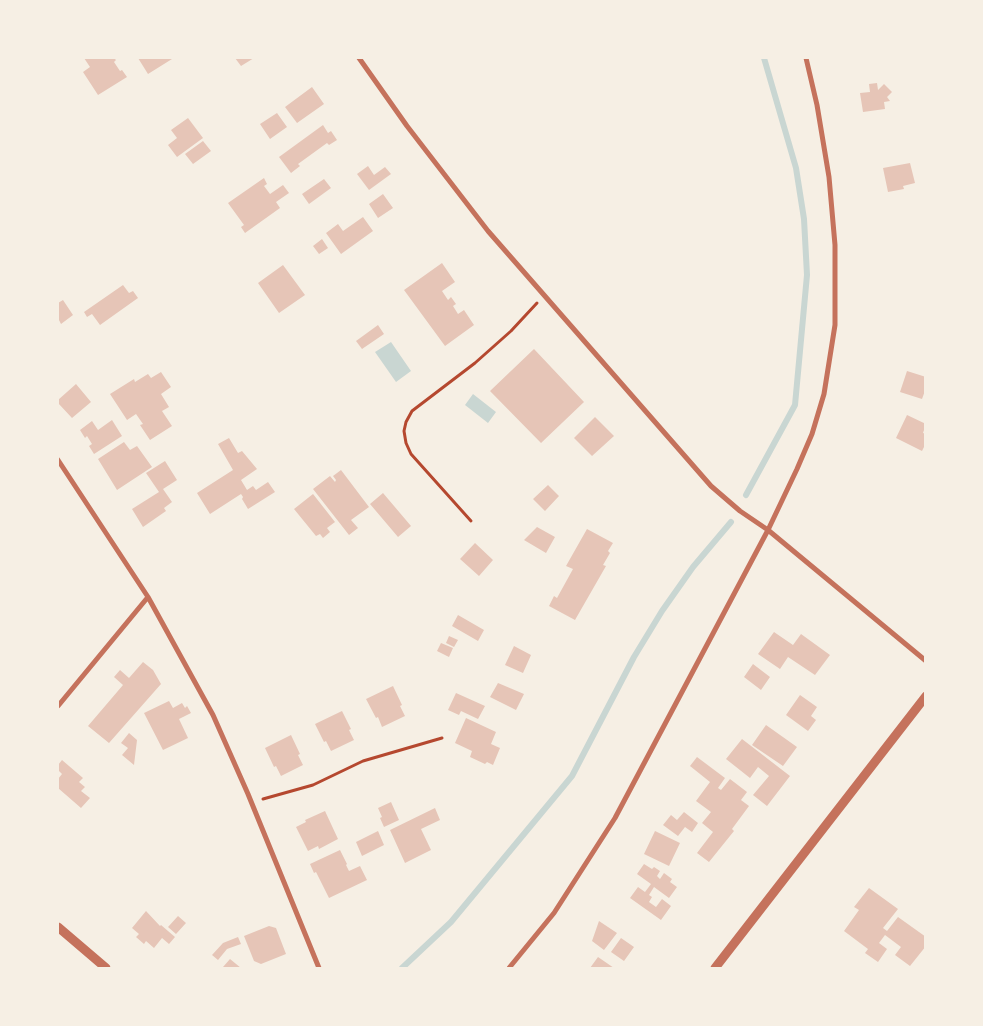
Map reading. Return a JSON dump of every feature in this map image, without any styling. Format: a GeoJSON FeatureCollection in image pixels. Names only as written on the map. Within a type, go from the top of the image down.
{"type":"FeatureCollection","features":[{"type":"Feature","properties":{"kind":"street"},"geometry":{"type":"LineString","coordinates":[[359,58],[406,126],[482,224],[711,486],[740,511],[768,530],[926,661]]}},
{"type":"Feature","properties":{"kind":"street"},"geometry":{"type":"LineString","coordinates":[[509,968],[554,913],[614,818],[768,530],[797,469],[814,426],[824,394],[835,325],[835,245],[829,177],[817,105],[806,58]]}},
{"type":"Feature","properties":{"kind":"street"},"geometry":{"type":"LineString","coordinates":[[58,460],[148,597],[213,715],[252,802],[319,968]]}},
{"type":"Feature","properties":{"kind":"street"},"geometry":{"type":"LineString","coordinates":[[58,706],[148,597]]}},
{"type":"Feature","properties":{"kind":"street"},"geometry":{"type":"LineString","coordinates":[[715,968],[926,696]]}},
{"type":"Feature","properties":{"kind":"street"},"geometry":{"type":"LineString","coordinates":[[58,927],[106,968]]}},
{"type":"Feature","properties":{"kind":"path"},"geometry":{"type":"LineString","coordinates":[[471,521],[411,454],[406,443],[404,431],[406,422],[412,411],[475,363],[511,331],[543,295]]}},
{"type":"Feature","properties":{"kind":"path"},"geometry":{"type":"LineString","coordinates":[[252,802],[313,785],[373,758],[442,738]]}},
{"type":"Feature","properties":{"kind":"shaded area"},"geometry":{"type":"Polygon","coordinates":[[[391,342],[411,371],[396,382],[375,352],[391,342]]]}},
{"type":"Feature","properties":{"kind":"shaded area"},"geometry":{"type":"Polygon","coordinates":[[[473,394],[496,412],[488,423],[465,405],[473,394]]]}},
{"type":"Feature","properties":{"kind":"building"},"geometry":{"type":"Polygon","coordinates":[[[84,58],[114,58],[116,60],[114,62],[120,71],[122,70],[127,77],[98,95],[83,72],[90,67],[84,58]]]}},
{"type":"Feature","properties":{"kind":"building"},"geometry":{"type":"Polygon","coordinates":[[[138,58],[171,58],[172,59],[148,74],[138,58]]]}},
{"type":"Feature","properties":{"kind":"building"},"geometry":{"type":"Polygon","coordinates":[[[235,58],[254,58],[241,66],[235,58]]]}},
{"type":"Feature","properties":{"kind":"building"},"geometry":{"type":"Polygon","coordinates":[[[877,83],[878,90],[884,84],[892,92],[887,97],[890,101],[884,102],[885,109],[863,112],[860,93],[870,92],[869,84],[877,83]]]}},
{"type":"Feature","properties":{"kind":"building"},"geometry":{"type":"Polygon","coordinates":[[[312,87],[324,104],[297,123],[285,107],[312,87]]]}},
{"type":"Feature","properties":{"kind":"building"},"geometry":{"type":"Polygon","coordinates":[[[277,113],[287,127],[270,139],[260,124],[277,113]]]}},
{"type":"Feature","properties":{"kind":"building"},"geometry":{"type":"Polygon","coordinates":[[[188,118],[203,138],[177,157],[168,145],[177,138],[171,130],[188,118]]]}},
{"type":"Feature","properties":{"kind":"building"},"geometry":{"type":"Polygon","coordinates":[[[323,125],[328,133],[331,131],[337,140],[329,145],[327,143],[298,164],[300,166],[291,173],[279,157],[323,125]]]}},
{"type":"Feature","properties":{"kind":"building"},"geometry":{"type":"Polygon","coordinates":[[[203,141],[211,151],[193,164],[185,154],[203,141]]]}},
{"type":"Feature","properties":{"kind":"building"},"geometry":{"type":"Polygon","coordinates":[[[910,163],[915,183],[903,186],[904,189],[888,192],[883,168],[910,163]]]}},
{"type":"Feature","properties":{"kind":"building"},"geometry":{"type":"Polygon","coordinates":[[[368,166],[374,175],[385,167],[391,174],[369,190],[357,174],[368,166]]]}},
{"type":"Feature","properties":{"kind":"building"},"geometry":{"type":"Polygon","coordinates":[[[264,178],[267,184],[264,186],[270,194],[283,185],[289,193],[276,202],[280,208],[245,233],[241,227],[244,225],[228,203],[264,178]]]}},
{"type":"Feature","properties":{"kind":"building"},"geometry":{"type":"Polygon","coordinates":[[[324,179],[331,188],[309,204],[302,194],[324,179]]]}},
{"type":"Feature","properties":{"kind":"building"},"geometry":{"type":"Polygon","coordinates":[[[383,194],[393,208],[378,218],[369,204],[383,194]]]}},
{"type":"Feature","properties":{"kind":"building"},"geometry":{"type":"Polygon","coordinates":[[[363,217],[373,231],[341,254],[326,233],[338,224],[343,231],[363,217]]]}},
{"type":"Feature","properties":{"kind":"building"},"geometry":{"type":"Polygon","coordinates":[[[322,239],[328,248],[319,254],[313,246],[322,239]]]}},
{"type":"Feature","properties":{"kind":"building"},"geometry":{"type":"Polygon","coordinates":[[[442,263],[455,282],[442,291],[448,300],[451,297],[456,304],[453,306],[458,314],[464,310],[474,325],[445,346],[404,290],[442,263]]]}},
{"type":"Feature","properties":{"kind":"building"},"geometry":{"type":"Polygon","coordinates":[[[283,265],[305,295],[279,313],[258,283],[283,265]]]}},
{"type":"Feature","properties":{"kind":"building"},"geometry":{"type":"Polygon","coordinates":[[[123,285],[129,293],[133,291],[138,298],[100,325],[92,314],[87,317],[84,312],[123,285]]]}},
{"type":"Feature","properties":{"kind":"building"},"geometry":{"type":"Polygon","coordinates":[[[63,300],[73,315],[61,324],[58,318],[58,303],[63,300]]]}},
{"type":"Feature","properties":{"kind":"building"},"geometry":{"type":"Polygon","coordinates":[[[378,325],[384,334],[362,349],[356,341],[378,325]]]}},
{"type":"Feature","properties":{"kind":"building"},"geometry":{"type":"Polygon","coordinates":[[[534,349],[584,402],[541,443],[490,391],[534,349]]]}},
{"type":"Feature","properties":{"kind":"building"},"geometry":{"type":"Polygon","coordinates":[[[907,371],[926,377],[926,388],[922,399],[900,392],[907,371]]]}},
{"type":"Feature","properties":{"kind":"building"},"geometry":{"type":"Polygon","coordinates":[[[161,372],[171,387],[161,394],[169,407],[162,411],[172,426],[150,440],[140,425],[143,424],[136,414],[127,420],[110,394],[134,379],[135,382],[148,374],[151,378],[161,372]]]}},
{"type":"Feature","properties":{"kind":"building"},"geometry":{"type":"Polygon","coordinates":[[[76,384],[91,402],[72,418],[58,403],[58,400],[76,384]]]}},
{"type":"Feature","properties":{"kind":"building"},"geometry":{"type":"Polygon","coordinates":[[[907,415],[926,424],[923,433],[926,434],[926,443],[922,451],[896,438],[907,415]]]}},
{"type":"Feature","properties":{"kind":"building"},"geometry":{"type":"Polygon","coordinates":[[[595,417],[614,436],[592,456],[574,438],[595,417]]]}},
{"type":"Feature","properties":{"kind":"building"},"geometry":{"type":"Polygon","coordinates":[[[112,420],[122,436],[94,454],[89,446],[92,444],[80,430],[92,421],[98,430],[112,420]]]}},
{"type":"Feature","properties":{"kind":"building"},"geometry":{"type":"Polygon","coordinates":[[[229,438],[238,453],[242,451],[257,469],[241,480],[247,490],[253,486],[256,490],[268,482],[275,492],[248,509],[241,494],[210,514],[197,493],[233,470],[218,444],[229,438]]]}},
{"type":"Feature","properties":{"kind":"building"},"geometry":{"type":"Polygon","coordinates":[[[124,442],[130,450],[137,446],[152,467],[117,490],[98,459],[124,442]]]}},
{"type":"Feature","properties":{"kind":"building"},"geometry":{"type":"Polygon","coordinates":[[[165,461],[177,480],[163,489],[172,502],[164,508],[166,511],[143,527],[132,509],[159,492],[146,473],[165,461]]]}},
{"type":"Feature","properties":{"kind":"building"},"geometry":{"type":"Polygon","coordinates":[[[341,470],[369,507],[351,520],[358,528],[349,535],[313,489],[330,476],[335,482],[336,480],[333,476],[341,470]]]}},
{"type":"Feature","properties":{"kind":"building"},"geometry":{"type":"Polygon","coordinates":[[[548,485],[559,496],[545,511],[533,499],[548,485]]]}},
{"type":"Feature","properties":{"kind":"building"},"geometry":{"type":"Polygon","coordinates":[[[383,493],[411,526],[398,537],[370,504],[383,493]]]}},
{"type":"Feature","properties":{"kind":"building"},"geometry":{"type":"Polygon","coordinates":[[[313,494],[335,522],[327,528],[330,532],[323,538],[320,534],[316,536],[294,509],[313,494]]]}},
{"type":"Feature","properties":{"kind":"building"},"geometry":{"type":"Polygon","coordinates":[[[537,527],[555,537],[546,553],[524,540],[537,527]]]}},
{"type":"Feature","properties":{"kind":"building"},"geometry":{"type":"Polygon","coordinates":[[[587,529],[613,543],[603,565],[606,566],[575,620],[549,606],[554,596],[557,598],[573,569],[566,566],[587,529]]]}},
{"type":"Feature","properties":{"kind":"building"},"geometry":{"type":"Polygon","coordinates":[[[475,543],[493,560],[479,576],[460,559],[475,543]]]}},
{"type":"Feature","properties":{"kind":"building"},"geometry":{"type":"Polygon","coordinates":[[[458,615],[484,630],[478,641],[452,626],[458,615]]]}},
{"type":"Feature","properties":{"kind":"building"},"geometry":{"type":"Polygon","coordinates":[[[774,632],[793,645],[801,634],[830,655],[815,675],[788,657],[780,669],[758,654],[774,632]]]}},
{"type":"Feature","properties":{"kind":"building"},"geometry":{"type":"Polygon","coordinates":[[[449,636],[458,640],[454,647],[446,643],[449,636]]]}},
{"type":"Feature","properties":{"kind":"building"},"geometry":{"type":"Polygon","coordinates":[[[441,643],[453,648],[449,657],[437,651],[441,643]]]}},
{"type":"Feature","properties":{"kind":"building"},"geometry":{"type":"Polygon","coordinates":[[[514,646],[531,655],[523,673],[505,665],[514,646]]]}},
{"type":"Feature","properties":{"kind":"building"},"geometry":{"type":"Polygon","coordinates":[[[143,662],[153,670],[161,684],[109,743],[88,726],[123,685],[114,677],[120,670],[129,678],[143,662]]]}},
{"type":"Feature","properties":{"kind":"building"},"geometry":{"type":"Polygon","coordinates":[[[753,664],[770,677],[761,690],[744,677],[753,664]]]}},
{"type":"Feature","properties":{"kind":"building"},"geometry":{"type":"Polygon","coordinates":[[[498,683],[524,694],[516,710],[490,697],[498,683]]]}},
{"type":"Feature","properties":{"kind":"building"},"geometry":{"type":"Polygon","coordinates":[[[393,686],[405,716],[382,727],[366,699],[393,686]]]}},
{"type":"Feature","properties":{"kind":"building"},"geometry":{"type":"Polygon","coordinates":[[[456,693],[485,706],[478,719],[461,711],[459,715],[448,710],[456,693]]]}},
{"type":"Feature","properties":{"kind":"building"},"geometry":{"type":"Polygon","coordinates":[[[800,695],[817,707],[811,716],[816,720],[808,731],[786,715],[800,695]]]}},
{"type":"Feature","properties":{"kind":"building"},"geometry":{"type":"Polygon","coordinates":[[[169,701],[173,708],[182,703],[185,708],[187,706],[191,713],[179,719],[188,738],[163,750],[144,713],[169,701]]]}},
{"type":"Feature","properties":{"kind":"building"},"geometry":{"type":"Polygon","coordinates":[[[342,711],[354,740],[331,751],[315,724],[342,711]]]}},
{"type":"Feature","properties":{"kind":"building"},"geometry":{"type":"Polygon","coordinates":[[[466,718],[496,732],[491,744],[500,748],[493,765],[487,762],[485,764],[470,757],[472,751],[455,743],[466,718]]]}},
{"type":"Feature","properties":{"kind":"building"},"geometry":{"type":"Polygon","coordinates":[[[766,725],[797,747],[783,766],[752,745],[766,725]]]}},
{"type":"Feature","properties":{"kind":"building"},"geometry":{"type":"Polygon","coordinates":[[[129,733],[137,740],[134,765],[122,755],[128,748],[121,743],[129,733]]]}},
{"type":"Feature","properties":{"kind":"building"},"geometry":{"type":"Polygon","coordinates":[[[291,735],[303,765],[281,776],[276,766],[274,767],[265,748],[291,735]]]}},
{"type":"Feature","properties":{"kind":"building"},"geometry":{"type":"Polygon","coordinates":[[[742,739],[790,776],[767,806],[753,795],[769,776],[758,767],[750,778],[726,759],[742,739]]]}},
{"type":"Feature","properties":{"kind":"building"},"geometry":{"type":"Polygon","coordinates":[[[697,757],[725,778],[718,788],[721,790],[730,779],[747,792],[741,800],[749,806],[732,829],[734,831],[709,862],[697,853],[713,832],[702,823],[711,812],[696,801],[710,782],[690,766],[697,757]]]}},
{"type":"Feature","properties":{"kind":"building"},"geometry":{"type":"Polygon","coordinates":[[[62,760],[83,778],[79,782],[85,787],[81,791],[90,798],[81,808],[58,788],[58,779],[62,774],[58,770],[58,765],[62,760]]]}},
{"type":"Feature","properties":{"kind":"building"},"geometry":{"type":"Polygon","coordinates":[[[391,802],[399,820],[384,827],[378,808],[391,802]]]}},
{"type":"Feature","properties":{"kind":"building"},"geometry":{"type":"Polygon","coordinates":[[[435,808],[440,820],[421,829],[431,850],[405,863],[390,830],[435,808]]]}},
{"type":"Feature","properties":{"kind":"building"},"geometry":{"type":"Polygon","coordinates":[[[325,811],[338,839],[319,849],[318,846],[308,851],[296,827],[306,822],[305,820],[325,811]]]}},
{"type":"Feature","properties":{"kind":"building"},"geometry":{"type":"Polygon","coordinates":[[[684,812],[698,823],[692,832],[685,827],[678,836],[663,825],[671,815],[677,820],[684,812]]]}},
{"type":"Feature","properties":{"kind":"building"},"geometry":{"type":"Polygon","coordinates":[[[378,831],[384,845],[362,856],[356,842],[378,831]]]}},
{"type":"Feature","properties":{"kind":"building"},"geometry":{"type":"Polygon","coordinates":[[[655,831],[680,843],[669,866],[644,854],[655,831]]]}},
{"type":"Feature","properties":{"kind":"building"},"geometry":{"type":"Polygon","coordinates":[[[340,850],[349,871],[360,866],[367,880],[329,898],[310,864],[340,850]]]}},
{"type":"Feature","properties":{"kind":"building"},"geometry":{"type":"Polygon","coordinates":[[[644,864],[660,871],[657,876],[660,879],[664,873],[672,879],[670,882],[677,887],[669,898],[654,887],[649,895],[652,897],[649,902],[656,907],[662,899],[671,906],[661,920],[630,898],[638,887],[645,892],[651,884],[637,874],[644,864]]]}},
{"type":"Feature","properties":{"kind":"building"},"geometry":{"type":"Polygon","coordinates":[[[869,888],[898,909],[883,928],[887,931],[898,917],[926,937],[926,946],[910,966],[895,955],[901,947],[885,935],[879,943],[887,949],[878,962],[865,953],[868,949],[844,931],[859,910],[854,907],[869,888]]]}},
{"type":"Feature","properties":{"kind":"building"},"geometry":{"type":"Polygon","coordinates":[[[146,911],[160,926],[175,937],[169,944],[162,938],[154,948],[146,941],[144,944],[136,937],[139,934],[132,928],[146,911]]]}},
{"type":"Feature","properties":{"kind":"building"},"geometry":{"type":"Polygon","coordinates":[[[178,916],[186,923],[176,934],[168,927],[178,916]]]}},
{"type":"Feature","properties":{"kind":"building"},"geometry":{"type":"Polygon","coordinates":[[[599,921],[617,933],[604,950],[592,941],[599,921]]]}},
{"type":"Feature","properties":{"kind":"building"},"geometry":{"type":"Polygon","coordinates":[[[269,926],[276,928],[286,954],[261,964],[254,961],[244,936],[269,926]]]}},
{"type":"Feature","properties":{"kind":"building"},"geometry":{"type":"Polygon","coordinates":[[[238,937],[241,944],[227,949],[218,960],[212,955],[223,943],[238,937]]]}},
{"type":"Feature","properties":{"kind":"building"},"geometry":{"type":"Polygon","coordinates":[[[621,938],[634,947],[624,961],[611,952],[621,938]]]}},
{"type":"Feature","properties":{"kind":"building"},"geometry":{"type":"Polygon","coordinates":[[[598,957],[614,968],[590,968],[598,957]]]}},
{"type":"Feature","properties":{"kind":"building"},"geometry":{"type":"Polygon","coordinates":[[[230,959],[241,968],[223,967],[230,959]]]}},
{"type":"Feature","properties":{"kind":"waterway"},"geometry":{"type":"LineString","coordinates":[[746,495],[795,405],[807,275],[804,219],[796,168],[764,58]]}},
{"type":"Feature","properties":{"kind":"waterway"},"geometry":{"type":"LineString","coordinates":[[402,968],[451,922],[572,776],[634,657],[662,611],[693,567],[731,522]]}}]}
